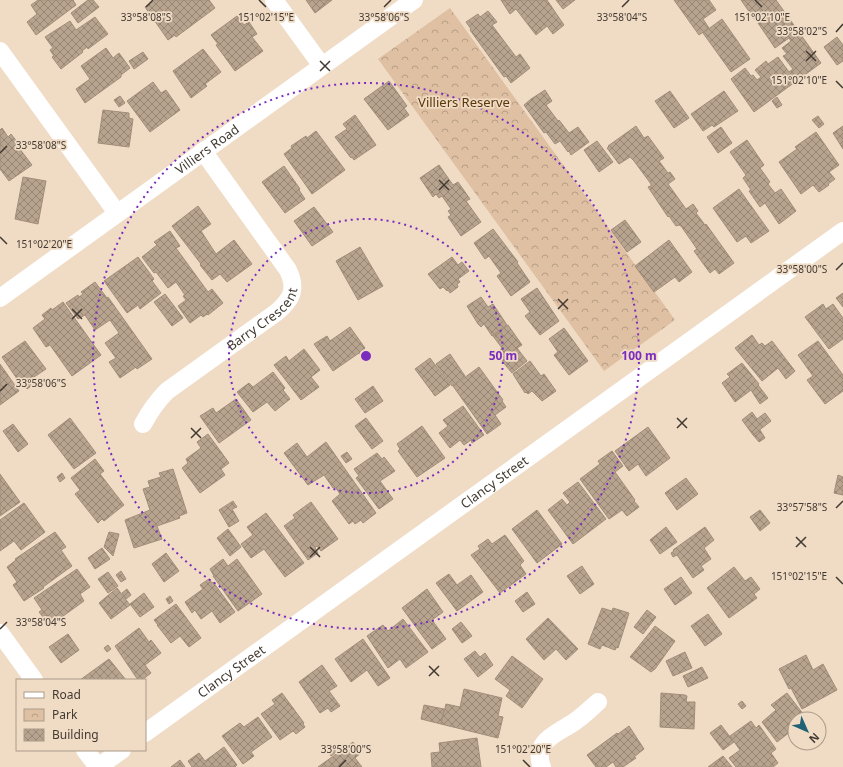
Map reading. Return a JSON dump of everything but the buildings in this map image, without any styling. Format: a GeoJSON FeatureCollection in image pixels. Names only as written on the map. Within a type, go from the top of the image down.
{"type":"FeatureCollection","features":[{"type":"Feature","properties":{"kind":"street"},"geometry":{"type":"LineString","coordinates":[[274,0],[322,66]]}},
{"type":"Feature","properties":{"kind":"street","name":"Villiers Road"},"geometry":{"type":"LineString","coordinates":[[0,298],[409,2]]}},
{"type":"Feature","properties":{"kind":"street"},"geometry":{"type":"LineString","coordinates":[[0,52],[117,213]]}},
{"type":"Feature","properties":{"kind":"street","name":"Barry Crescent"},"geometry":{"type":"LineString","coordinates":[[143,424],[152,408],[163,395],[277,312],[291,297],[293,288],[292,278],[288,270],[203,152]]}},
{"type":"Feature","properties":{"kind":"street","name":"Clancy Street"},"geometry":{"type":"LineString","coordinates":[[146,732],[843,231]]}},
{"type":"Feature","properties":{"kind":"street"},"geometry":{"type":"LineString","coordinates":[[0,633],[33,679]]}},
{"type":"Feature","properties":{"kind":"street"},"geometry":{"type":"LineString","coordinates":[[542,767],[539,761],[539,752],[543,744],[550,737],[576,720],[598,702]]}},
{"type":"Feature","properties":{"kind":"street"},"geometry":{"type":"LineString","coordinates":[[86,751],[98,767],[121,751]]}},
{"type":"Feature","properties":{"kind":"green space","name":"Villiers Reserve"},"geometry":{"type":"Polygon","coordinates":[[[450,8],[675,320],[604,371],[378,59],[450,8]]]}}]}
